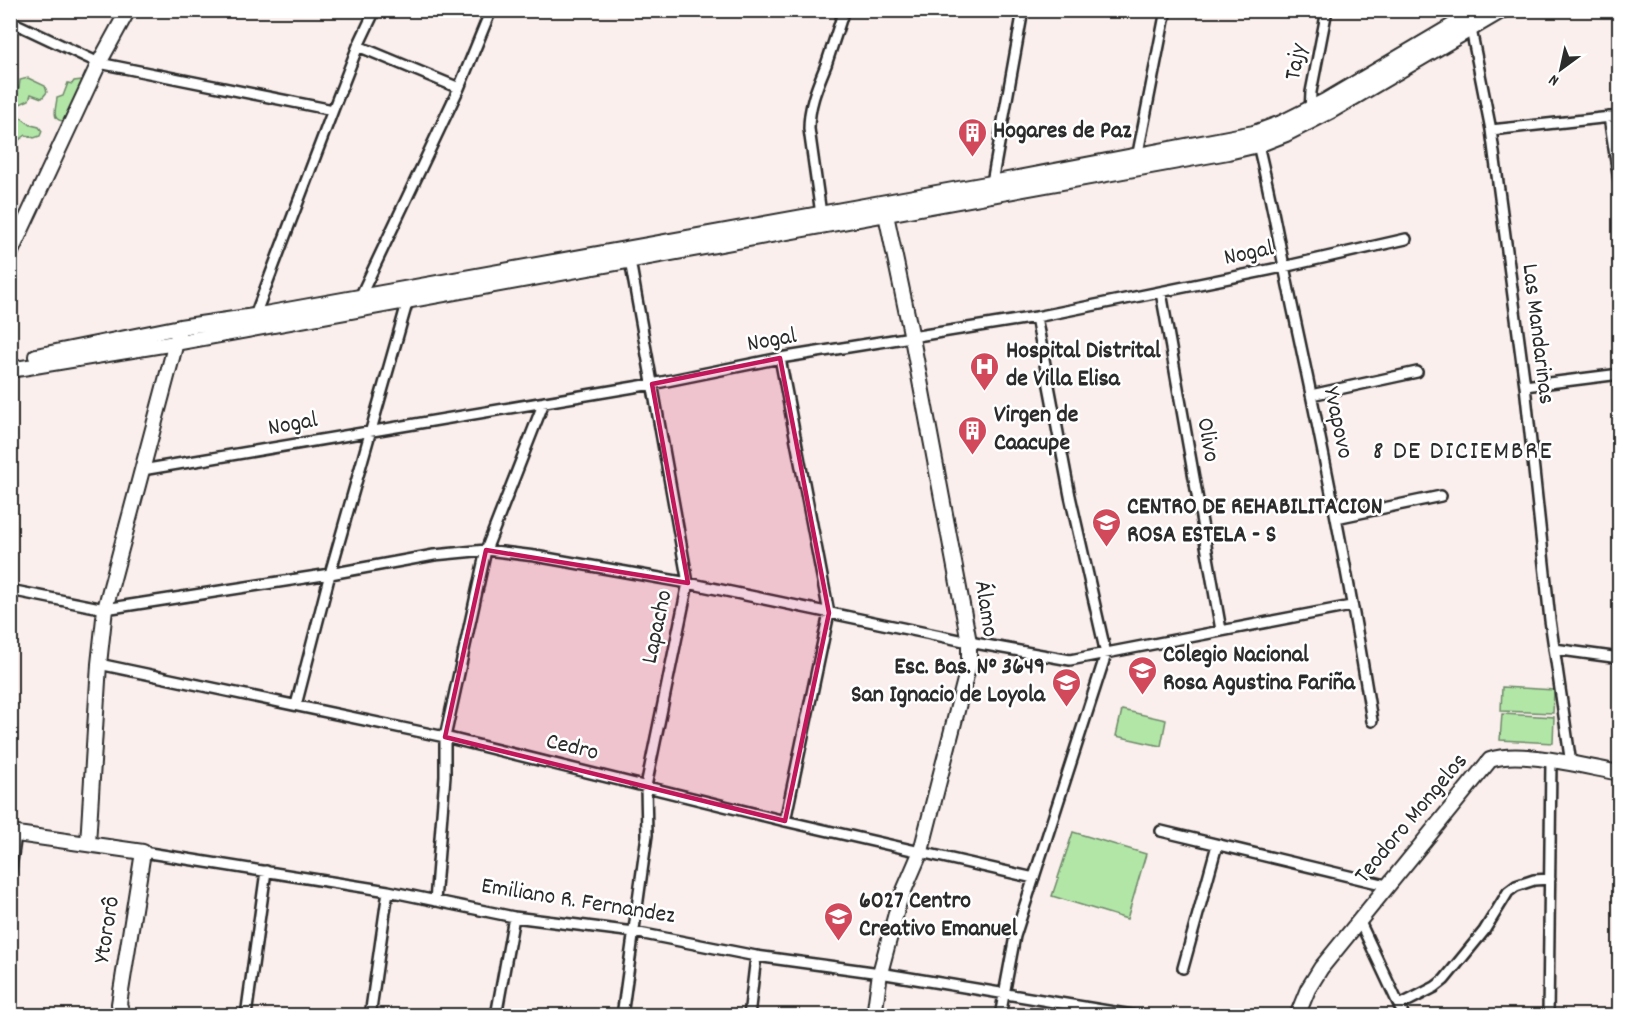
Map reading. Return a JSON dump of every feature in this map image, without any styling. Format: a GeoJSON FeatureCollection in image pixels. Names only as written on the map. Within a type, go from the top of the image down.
{"type":"FeatureCollection","features":[{"type":"Feature","properties":{"kind":"main road"},"geometry":{"type":"LineString","coordinates":[[10,254],[99,63],[128,10]]}},
{"type":"Feature","properties":{"kind":"main road"},"geometry":{"type":"LineString","coordinates":[[991,189],[1138,154],[1286,134],[1311,115],[1473,19],[1503,10]]}},
{"type":"Feature","properties":{"kind":"main road"},"geometry":{"type":"LineString","coordinates":[[12,363],[180,327],[253,323],[991,189],[1135,169],[1228,152],[1256,139]]}},
{"type":"Feature","properties":{"kind":"main road"},"geometry":{"type":"LineString","coordinates":[[12,363],[36,364],[175,343],[360,297],[377,300],[408,300],[821,213],[885,208]]}},
{"type":"Feature","properties":{"kind":"main road","name":"Álamo"},"geometry":{"type":"LineString","coordinates":[[874,1016],[880,973],[899,902],[921,851],[969,664],[969,642],[912,338],[885,208]]}},
{"type":"Feature","properties":{"kind":"main road"},"geometry":{"type":"LineString","coordinates":[[88,844],[99,664],[105,609],[180,327]]}},
{"type":"Feature","properties":{"kind":"main road","name":"Teodoro Mongelos"},"geometry":{"type":"LineString","coordinates":[[1297,1016],[1308,988],[1321,968],[1386,885],[1490,760],[1505,755],[1620,772]]}},
{"type":"Feature","properties":{"kind":"main road","name":"Emiliano R. Fernandez"},"geometry":{"type":"LineString","coordinates":[[13,834],[143,852]]}},
{"type":"Feature","properties":{"kind":"main road","name":"Ytororô"},"geometry":{"type":"LineString","coordinates":[[123,1016],[119,1004],[143,852]]}},
{"type":"Feature","properties":{"kind":"street"},"geometry":{"type":"LineString","coordinates":[[253,323],[333,110],[375,10]]}},
{"type":"Feature","properties":{"kind":"street"},"geometry":{"type":"LineString","coordinates":[[360,297],[459,88],[491,10]]}},
{"type":"Feature","properties":{"kind":"street"},"geometry":{"type":"LineString","coordinates":[[821,213],[809,115],[818,81],[824,71],[844,10]]}},
{"type":"Feature","properties":{"kind":"street"},"geometry":{"type":"LineString","coordinates":[[991,189],[1023,10]]}},
{"type":"Feature","properties":{"kind":"street"},"geometry":{"type":"LineString","coordinates":[[1135,169],[1167,10]]}},
{"type":"Feature","properties":{"kind":"street","name":"Tajy"},"geometry":{"type":"LineString","coordinates":[[1311,115],[1312,82],[1327,10]]}},
{"type":"Feature","properties":{"kind":"street","name":"Las Mandarinas"},"geometry":{"type":"LineString","coordinates":[[1473,19],[1491,130],[1524,386],[1554,649],[1571,764]]}},
{"type":"Feature","properties":{"kind":"street"},"geometry":{"type":"LineString","coordinates":[[10,21],[99,63],[333,110]]}},
{"type":"Feature","properties":{"kind":"street"},"geometry":{"type":"LineString","coordinates":[[358,46],[459,88]]}},
{"type":"Feature","properties":{"kind":"street"},"geometry":{"type":"LineString","coordinates":[[1491,130],[1615,116],[1620,187]]}},
{"type":"Feature","properties":{"kind":"street","name":"Yvapovo"},"geometry":{"type":"LineString","coordinates":[[1256,139],[1336,519],[1372,722]]}},
{"type":"Feature","properties":{"kind":"street","name":"Nogal"},"geometry":{"type":"LineString","coordinates":[[142,470],[652,384],[780,358],[1036,317],[1284,267],[1406,239]]}},
{"type":"Feature","properties":{"kind":"street","name":"Lapacho"},"geometry":{"type":"LineString","coordinates":[[622,1016],[646,836],[646,786],[688,583],[629,255]]}},
{"type":"Feature","properties":{"kind":"street","name":"Olivo"},"geometry":{"type":"LineString","coordinates":[[1161,292],[1221,630]]}},
{"type":"Feature","properties":{"kind":"street"},"geometry":{"type":"LineString","coordinates":[[296,705],[330,574],[408,300]]}},
{"type":"Feature","properties":{"kind":"street"},"geometry":{"type":"LineString","coordinates":[[999,1016],[1016,936],[1106,654],[1070,496],[1036,317]]}},
{"type":"Feature","properties":{"kind":"street"},"geometry":{"type":"LineString","coordinates":[[780,358],[829,613],[785,821]]}},
{"type":"Feature","properties":{"kind":"street"},"geometry":{"type":"LineString","coordinates":[[1311,395],[1417,372]]}},
{"type":"Feature","properties":{"kind":"street"},"geometry":{"type":"LineString","coordinates":[[1524,386],[1620,374]]}},
{"type":"Feature","properties":{"kind":"street"},"geometry":{"type":"LineString","coordinates":[[435,901],[445,776],[445,737],[486,550],[544,402]]}},
{"type":"Feature","properties":{"kind":"street"},"geometry":{"type":"LineString","coordinates":[[1336,519],[1441,496]]}},
{"type":"Feature","properties":{"kind":"street"},"geometry":{"type":"LineString","coordinates":[[10,590],[105,609],[330,574],[434,555],[486,550],[534,556],[688,583],[969,642],[1070,660],[1351,606]]}},
{"type":"Feature","properties":{"kind":"street"},"geometry":{"type":"LineString","coordinates":[[1554,649],[1620,658]]}},
{"type":"Feature","properties":{"kind":"street","name":"Cedro"},"geometry":{"type":"LineString","coordinates":[[99,664],[445,737],[785,821],[1034,878]]}},
{"type":"Feature","properties":{"kind":"street"},"geometry":{"type":"LineString","coordinates":[[1548,1016],[1551,761]]}},
{"type":"Feature","properties":{"kind":"street"},"geometry":{"type":"LineString","coordinates":[[1161,831],[1386,885]]}},
{"type":"Feature","properties":{"kind":"street"},"geometry":{"type":"LineString","coordinates":[[10,875],[13,834]]}},
{"type":"Feature","properties":{"kind":"street"},"geometry":{"type":"LineString","coordinates":[[1183,968],[1217,844]]}},
{"type":"Feature","properties":{"kind":"street","name":"Emiliano R. Fernandez"},"geometry":{"type":"LineString","coordinates":[[143,852],[388,891],[514,917],[634,932],[756,956],[880,973],[1138,1016]]}},
{"type":"Feature","properties":{"kind":"street"},"geometry":{"type":"LineString","coordinates":[[247,1009],[266,871]]}},
{"type":"Feature","properties":{"kind":"street"},"geometry":{"type":"LineString","coordinates":[[1400,1005],[1444,980],[1484,931],[1508,892],[1516,886],[1534,880],[1550,879]]}},
{"type":"Feature","properties":{"kind":"street"},"geometry":{"type":"LineString","coordinates":[[370,1016],[388,891]]}},
{"type":"Feature","properties":{"kind":"street"},"geometry":{"type":"LineString","coordinates":[[496,1016],[514,917]]}},
{"type":"Feature","properties":{"kind":"street"},"geometry":{"type":"LineString","coordinates":[[1359,920],[1404,1016]]}},
{"type":"Feature","properties":{"kind":"street"},"geometry":{"type":"LineString","coordinates":[[749,1016],[756,956]]}},
{"type":"Feature","properties":{"kind":"highlighted area"},"geometry":{"type":"Polygon","coordinates":[[[780,358],[829,613],[785,821],[445,737],[486,550],[688,583],[652,384],[780,358]]]}},
{"type":"Feature","properties":{"kind":"green space"},"geometry":{"type":"Polygon","coordinates":[[[28,78],[45,86],[47,92],[42,98],[31,94],[29,100],[18,105],[13,101],[11,90],[19,88],[20,80],[28,78]]]}},
{"type":"Feature","properties":{"kind":"green space"},"geometry":{"type":"Polygon","coordinates":[[[74,81],[85,81],[77,94],[76,104],[69,121],[59,120],[55,114],[57,98],[63,96],[68,83],[72,84],[74,81]]]}},
{"type":"Feature","properties":{"kind":"green space"},"geometry":{"type":"Polygon","coordinates":[[[11,104],[20,117],[42,131],[40,136],[34,138],[26,135],[19,140],[18,151],[11,158],[11,104]]]}},
{"type":"Feature","properties":{"kind":"green space"},"geometry":{"type":"Polygon","coordinates":[[[1502,687],[1554,690],[1553,713],[1501,711],[1502,687]]]}},
{"type":"Feature","properties":{"kind":"green space"},"geometry":{"type":"Polygon","coordinates":[[[1122,710],[1166,720],[1161,746],[1116,736],[1122,710]]]}},
{"type":"Feature","properties":{"kind":"green space"},"geometry":{"type":"Polygon","coordinates":[[[1502,714],[1554,717],[1553,743],[1500,740],[1502,714]]]}},
{"type":"Feature","properties":{"kind":"green space"},"geometry":{"type":"Polygon","coordinates":[[[1073,832],[1146,854],[1127,919],[1052,896],[1073,832]]]}},
{"type":"Feature","properties":{"kind":"place","name":"Hogares de Paz"},"geometry":{"type":"Point","coordinates":[972,158]}},
{"type":"Feature","properties":{"kind":"place","name":"Hospital Distrital de Villa Elisa"},"geometry":{"type":"Point","coordinates":[985,392]}},
{"type":"Feature","properties":{"kind":"place","name":"Virgen de Caacupe"},"geometry":{"type":"Point","coordinates":[973,456]}},
{"type":"Feature","properties":{"kind":"place","name":"CENTRO DE REHABILITACION ROSA ESTELA - S"},"geometry":{"type":"Point","coordinates":[1106,548]}},
{"type":"Feature","properties":{"kind":"place","name":"Colegio Nacional Rosa Agustina Fariña"},"geometry":{"type":"Point","coordinates":[1142,696]}},
{"type":"Feature","properties":{"kind":"place","name":"Esc. Bas. N° 3649 San Ignacio de Loyola"},"geometry":{"type":"Point","coordinates":[1066,708]}},
{"type":"Feature","properties":{"kind":"place","name":"6027 Centro Creativo Emanuel"},"geometry":{"type":"Point","coordinates":[838,942]}},
{"type":"Feature","properties":{"kind":"district","name":"8 DE DICIEMBRE"},"geometry":{"type":"Point","coordinates":[1463,452]}}]}
